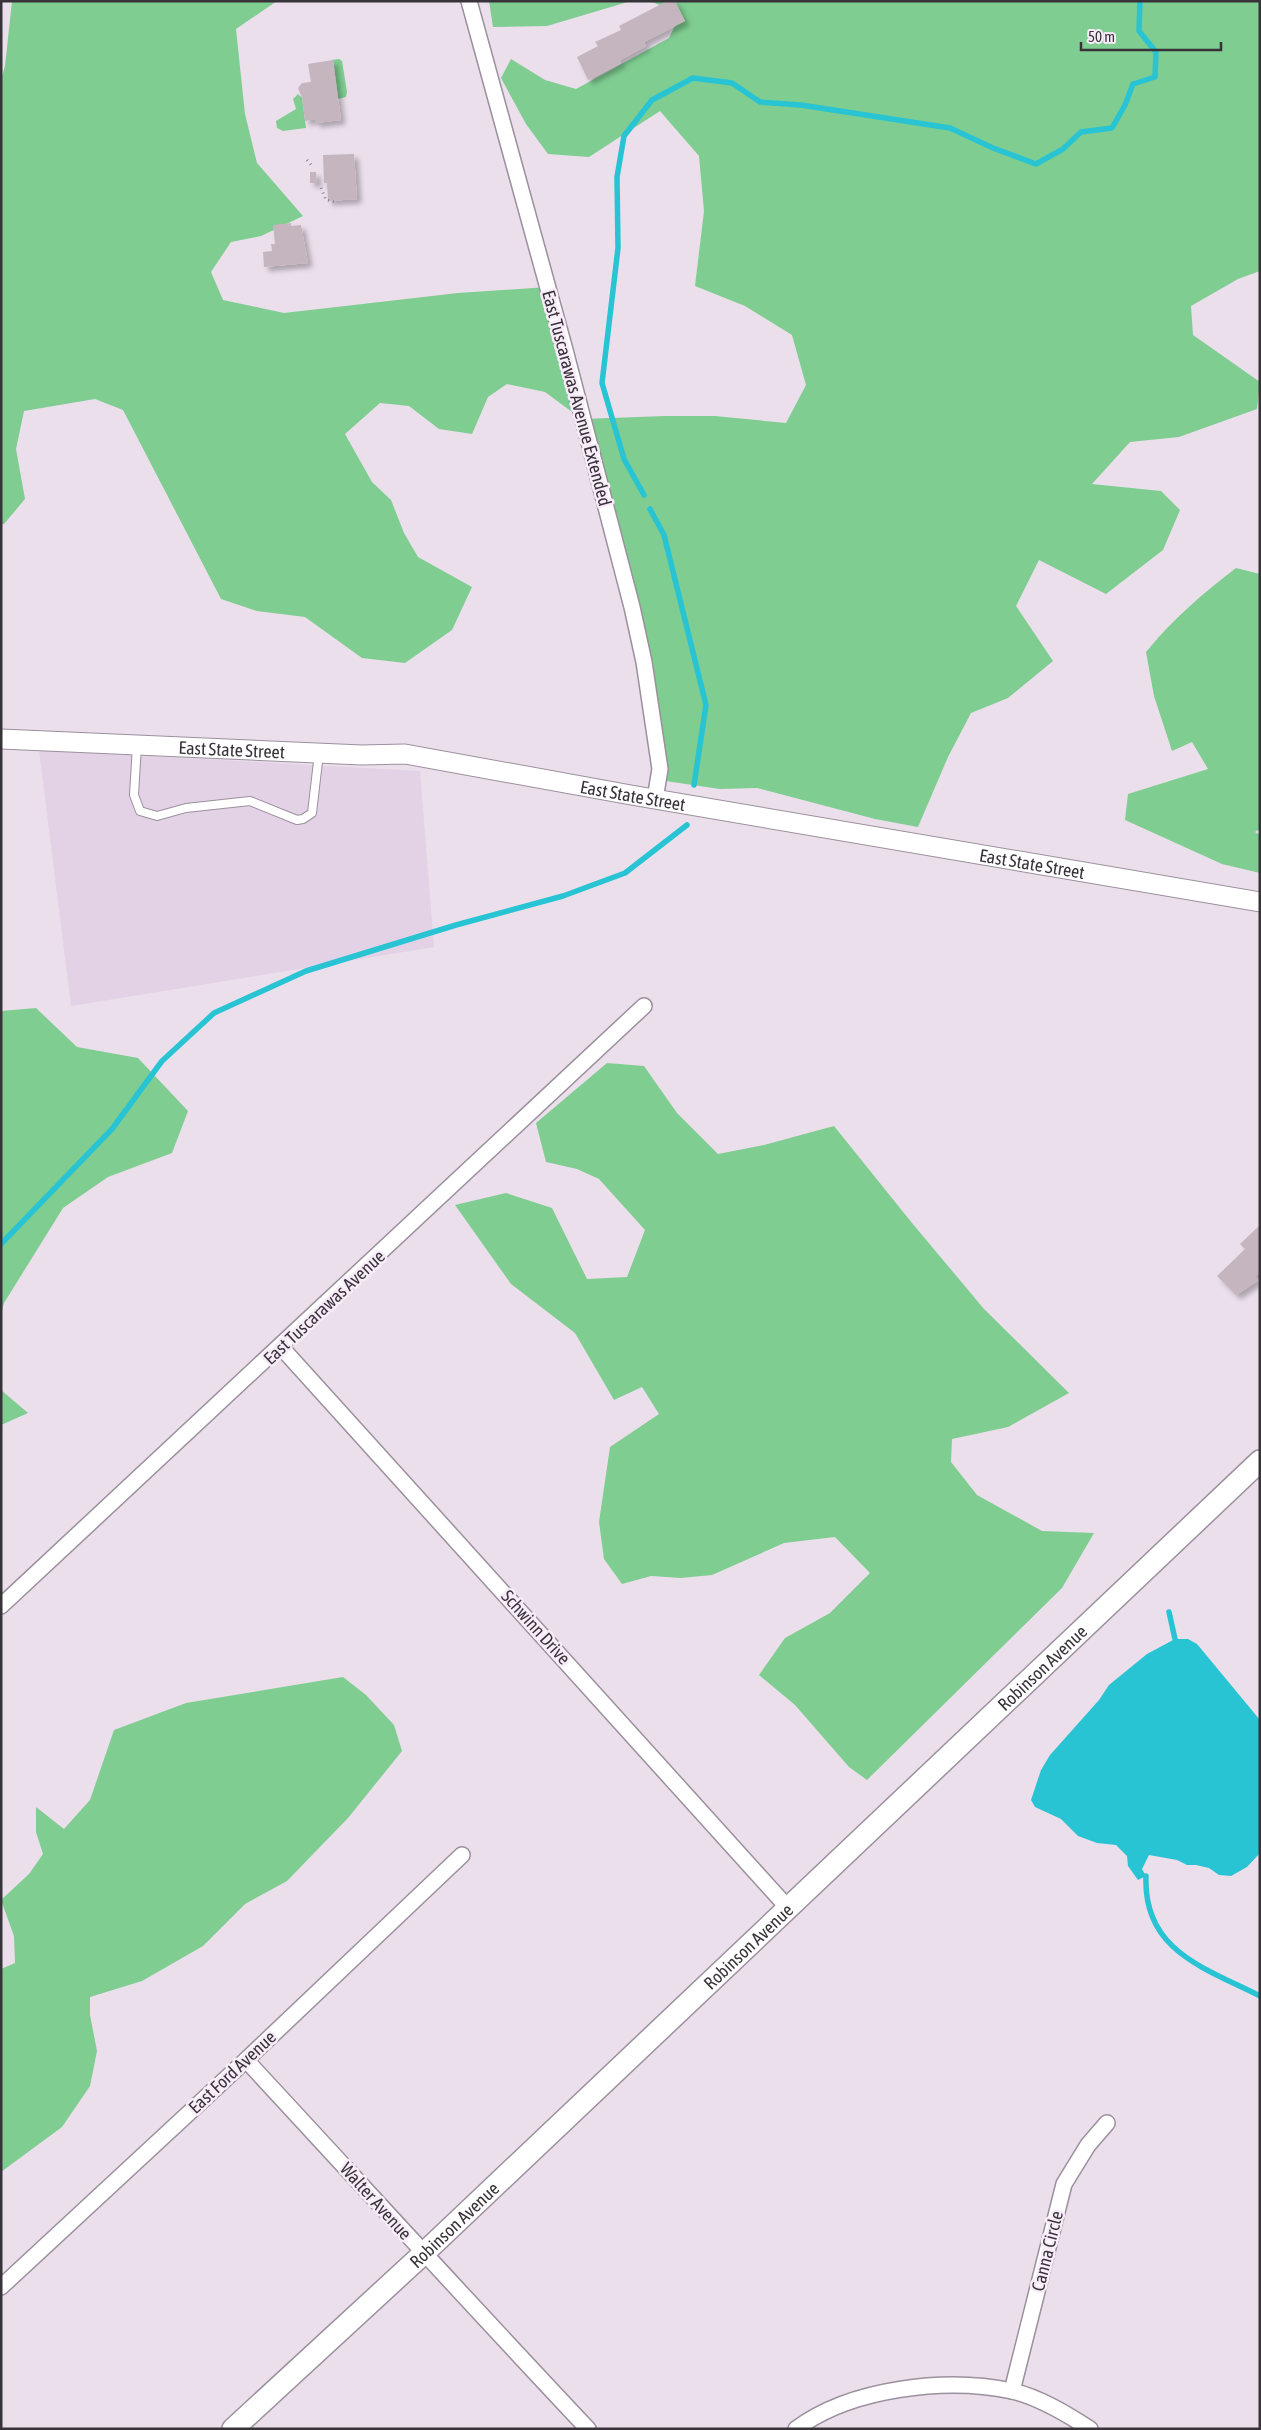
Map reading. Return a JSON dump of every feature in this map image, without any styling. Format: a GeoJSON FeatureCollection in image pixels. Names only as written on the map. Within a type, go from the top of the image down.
{"type":"FeatureCollection","features":[{"type":"Feature","properties":{"kind":"main road","name":"Robinson Avenue"},"geometry":{"type":"LineString","coordinates":[[234,2429],[423,2254],[1260,1461]]}},
{"type":"Feature","properties":{"kind":"street","name":"East Tuscarawas Avenue Extended"},"geometry":{"type":"LineString","coordinates":[[469,1],[563,341],[632,607],[644,662],[660,768],[655,799]]}},
{"type":"Feature","properties":{"kind":"street","name":"East State Street"},"geometry":{"type":"LineString","coordinates":[[1,740],[405,754],[655,799],[1260,902]]}},
{"type":"Feature","properties":{"kind":"street","name":"East Tuscarawas Avenue"},"geometry":{"type":"LineString","coordinates":[[1,1606],[281,1347],[644,1006]]}},
{"type":"Feature","properties":{"kind":"street","name":"Schwinn Drive"},"geometry":{"type":"LineString","coordinates":[[281,1347],[789,1908]]}},
{"type":"Feature","properties":{"kind":"street","name":"East Ford Avenue"},"geometry":{"type":"LineString","coordinates":[[1,2287],[246,2060],[462,1855]]}},
{"type":"Feature","properties":{"kind":"street","name":"Walter Avenue"},"geometry":{"type":"LineString","coordinates":[[246,2060],[378,2202],[423,2254],[588,2429]]}},
{"type":"Feature","properties":{"kind":"street","name":"Canna Circle"},"geometry":{"type":"LineString","coordinates":[[1012,2391],[1064,2184],[1083,2152],[1107,2123]]}},
{"type":"Feature","properties":{"kind":"street"},"geometry":{"type":"LineString","coordinates":[[796,2429],[832,2408],[869,2396],[902,2390],[966,2386],[1012,2391],[1059,2411],[1090,2429]]}},
{"type":"Feature","properties":{"kind":"lane"},"geometry":{"type":"LineString","coordinates":[[137,745],[134,795],[140,812],[157,816],[186,808],[250,801],[297,820],[303,819],[312,813],[319,752]]}},
{"type":"Feature","properties":{"kind":"path"},"geometry":{"type":"LineString","coordinates":[[306,160],[312,166]]}},
{"type":"Feature","properties":{"kind":"path"},"geometry":{"type":"LineString","coordinates":[[321,188],[326,200],[335,202]]}},
{"type":"Feature","properties":{"kind":"shaded area"},"geometry":{"type":"Polygon","coordinates":[[[39,750],[420,771],[434,947],[71,1006],[39,750]]]}},
{"type":"Feature","properties":{"kind":"green space"},"geometry":{"type":"Polygon","coordinates":[[[12,1],[277,1],[236,29],[245,114],[257,163],[303,216],[261,236],[231,242],[211,272],[223,300],[284,313],[458,293],[548,287],[583,419],[715,416],[786,423],[806,385],[792,335],[745,306],[695,286],[704,211],[699,156],[660,111],[589,157],[548,154],[526,124],[501,78],[511,59],[545,80],[576,89],[669,38],[681,13],[649,1],[1260,1],[1260,271],[1238,279],[1191,306],[1193,335],[1260,382],[1257,409],[1179,437],[1130,442],[1092,484],[1161,491],[1180,510],[1163,550],[1106,594],[1039,560],[1016,606],[1053,661],[1008,698],[971,713],[948,757],[918,827],[875,819],[757,788],[720,789],[659,780],[660,768],[583,420],[545,392],[507,384],[488,397],[472,434],[439,429],[409,406],[380,403],[345,434],[372,482],[391,500],[404,533],[418,557],[472,587],[452,630],[405,663],[362,658],[305,617],[257,611],[221,599],[123,410],[95,399],[24,411],[16,449],[25,499],[4,524],[1,524],[1,80],[5,66],[12,1]]]}},
{"type":"Feature","properties":{"kind":"green space"},"geometry":{"type":"Polygon","coordinates":[[[489,1],[631,1],[547,26],[493,27],[489,1]]]}},
{"type":"Feature","properties":{"kind":"green space"},"geometry":{"type":"Polygon","coordinates":[[[339,59],[342,61],[347,92],[346,97],[338,99],[333,60],[331,60],[339,59]]]}},
{"type":"Feature","properties":{"kind":"green space"},"geometry":{"type":"Polygon","coordinates":[[[298,94],[302,98],[306,128],[283,131],[277,128],[276,121],[296,109],[293,99],[298,94]]]}},
{"type":"Feature","properties":{"kind":"green space"},"geometry":{"type":"Polygon","coordinates":[[[1236,568],[1260,574],[1260,829],[1255,832],[1260,835],[1260,873],[1222,864],[1125,820],[1128,794],[1208,769],[1192,742],[1172,751],[1154,696],[1146,652],[1188,607],[1236,568]]]}},
{"type":"Feature","properties":{"kind":"green space"},"geometry":{"type":"Polygon","coordinates":[[[36,1008],[77,1047],[138,1058],[188,1111],[172,1153],[108,1177],[63,1208],[4,1303],[1,1314],[1,1011],[36,1008]]]}},
{"type":"Feature","properties":{"kind":"green space"},"geometry":{"type":"Polygon","coordinates":[[[607,1063],[644,1066],[677,1113],[718,1154],[764,1145],[834,1126],[984,1309],[1069,1393],[1008,1427],[952,1439],[951,1462],[977,1495],[1042,1531],[1094,1533],[1062,1588],[867,1780],[849,1767],[795,1705],[759,1675],[785,1638],[830,1613],[870,1573],[835,1537],[784,1543],[712,1575],[681,1578],[651,1576],[622,1584],[604,1559],[599,1522],[610,1447],[659,1414],[642,1387],[614,1400],[575,1333],[511,1284],[455,1205],[506,1193],[552,1208],[587,1279],[627,1277],[645,1230],[599,1179],[577,1169],[546,1162],[536,1123],[607,1063]]]}},
{"type":"Feature","properties":{"kind":"green space"},"geometry":{"type":"Polygon","coordinates":[[[1,1390],[28,1413],[1,1425],[1,1390]]]}},
{"type":"Feature","properties":{"kind":"green space"},"geometry":{"type":"Polygon","coordinates":[[[343,1677],[366,1695],[394,1725],[402,1751],[348,1818],[287,1881],[245,1904],[203,1946],[142,1981],[90,1997],[90,2015],[97,2051],[90,2086],[62,2127],[1,2172],[1,1969],[15,1963],[14,1936],[1,1900],[29,1874],[43,1854],[36,1832],[36,1807],[64,1829],[90,1800],[114,1730],[186,1703],[343,1677]]]}},
{"type":"Feature","properties":{"kind":"water"},"geometry":{"type":"Polygon","coordinates":[[[1175,1639],[1188,1639],[1197,1644],[1260,1720],[1260,1853],[1247,1867],[1231,1876],[1219,1875],[1209,1868],[1187,1865],[1177,1860],[1149,1855],[1142,1869],[1146,1876],[1138,1880],[1128,1866],[1127,1856],[1116,1845],[1097,1843],[1078,1836],[1061,1819],[1035,1807],[1031,1800],[1041,1770],[1050,1755],[1099,1700],[1109,1685],[1147,1654],[1175,1639]]]}},
{"type":"Feature","properties":{"kind":"building"},"geometry":{"type":"Polygon","coordinates":[[[667,1],[675,1],[685,21],[644,42],[646,46],[620,60],[621,63],[588,80],[577,57],[598,46],[595,42],[621,30],[619,26],[667,1]]]}},
{"type":"Feature","properties":{"kind":"building"},"geometry":{"type":"Polygon","coordinates":[[[333,60],[341,120],[315,123],[315,119],[305,121],[302,98],[298,88],[302,83],[311,82],[308,64],[333,60]]]}},
{"type":"Feature","properties":{"kind":"building"},"geometry":{"type":"Polygon","coordinates":[[[354,154],[357,199],[328,201],[327,183],[324,183],[323,155],[354,154]]]}},
{"type":"Feature","properties":{"kind":"building"},"geometry":{"type":"Polygon","coordinates":[[[310,172],[316,172],[317,183],[310,183],[310,172]]]}},
{"type":"Feature","properties":{"kind":"building"},"geometry":{"type":"Polygon","coordinates":[[[291,223],[291,226],[301,225],[308,263],[264,267],[263,252],[272,251],[271,244],[275,244],[273,225],[291,223]]]}},
{"type":"Feature","properties":{"kind":"building"},"geometry":{"type":"Polygon","coordinates":[[[1260,1225],[1260,1272],[1255,1277],[1259,1280],[1236,1295],[1217,1276],[1245,1249],[1240,1244],[1260,1225]]]}},
{"type":"Feature","properties":{"kind":"waterway"},"geometry":{"type":"LineString","coordinates":[[644,495],[624,459],[602,383],[618,248],[617,177],[624,136],[652,100],[693,78],[732,83],[760,102],[801,105],[950,128],[993,148],[1036,164],[1063,149],[1081,132],[1112,128],[1125,105],[1133,84],[1155,77],[1156,52],[1139,31],[1140,1]]}},
{"type":"Feature","properties":{"kind":"waterway"},"geometry":{"type":"LineString","coordinates":[[650,509],[664,535],[706,705],[694,785]]}},
{"type":"Feature","properties":{"kind":"waterway"},"geometry":{"type":"LineString","coordinates":[[1,1244],[112,1129],[162,1061],[214,1013],[306,971],[456,925],[563,896],[625,873],[687,825]]}},
{"type":"Feature","properties":{"kind":"waterway"},"geometry":{"type":"LineString","coordinates":[[1169,1612],[1175,1639]]}},
{"type":"Feature","properties":{"kind":"waterway"},"geometry":{"type":"LineString","coordinates":[[1146,1876],[1148,1902],[1155,1922],[1166,1940],[1181,1954],[1199,1966],[1260,1996]]}}]}
